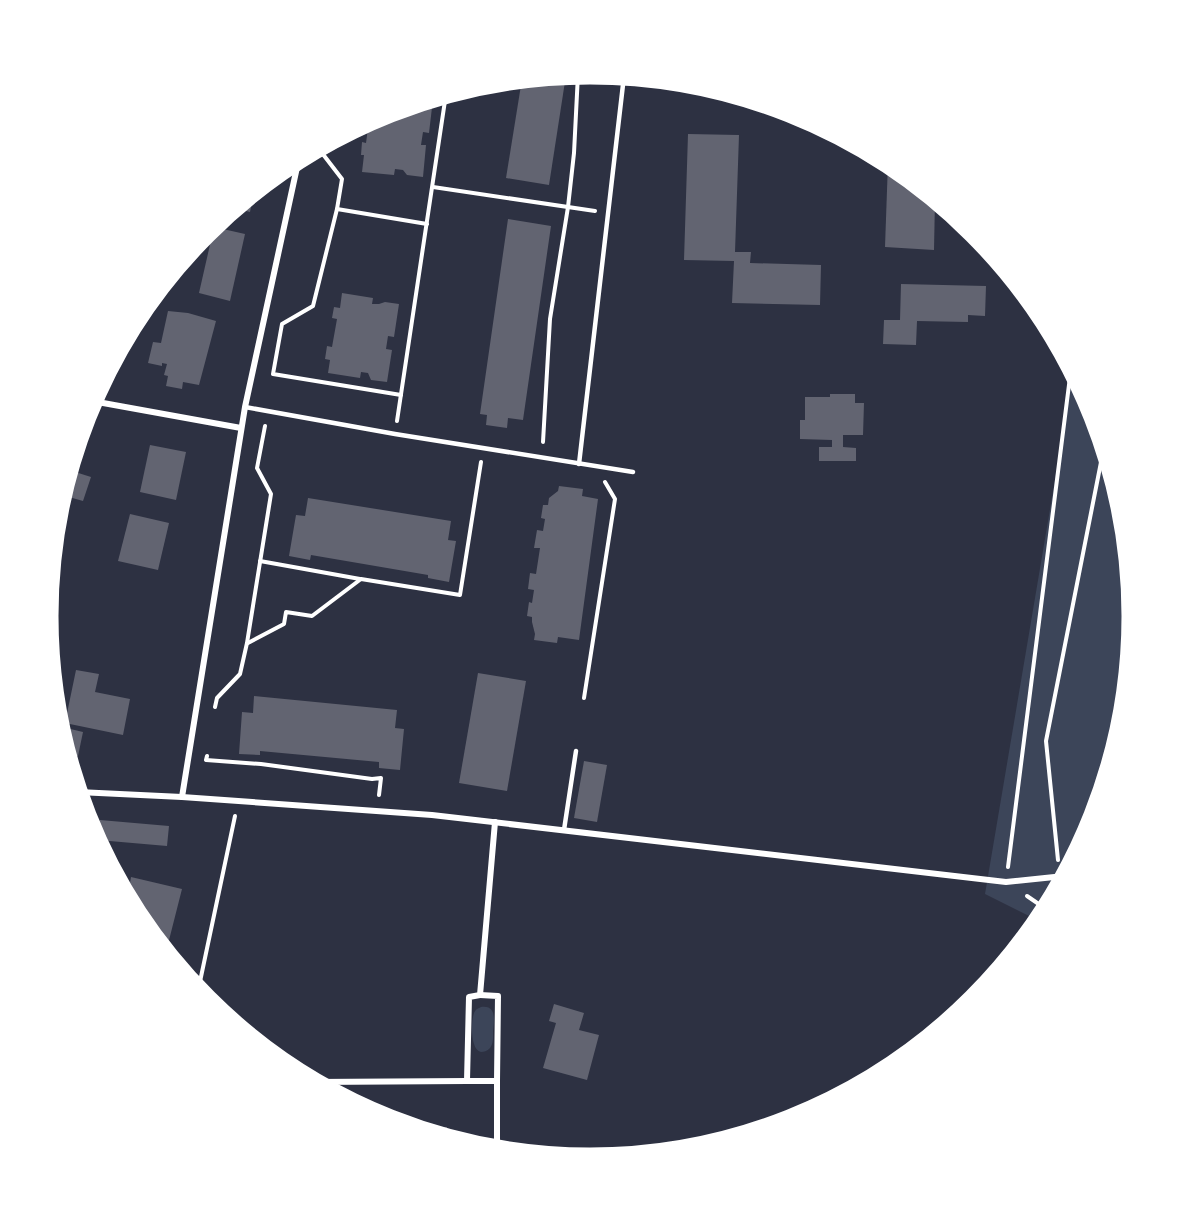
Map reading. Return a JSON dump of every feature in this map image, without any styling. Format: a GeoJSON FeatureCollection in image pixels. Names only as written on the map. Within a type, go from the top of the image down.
{"type":"FeatureCollection","features":[{"type":"Feature","properties":{"kind":"street"},"geometry":{"type":"LineString","coordinates":[[182,797],[241,428],[296,172]]}},
{"type":"Feature","properties":{"kind":"street"},"geometry":{"type":"LineString","coordinates":[[102,403],[241,428]]}},
{"type":"Feature","properties":{"kind":"street"},"geometry":{"type":"LineString","coordinates":[[87,792],[377,811],[495,822],[1006,882],[1055,877]]}},
{"type":"Feature","properties":{"kind":"street"},"geometry":{"type":"LineString","coordinates":[[480,995],[495,822]]}},
{"type":"Feature","properties":{"kind":"street"},"geometry":{"type":"LineString","coordinates":[[467,1081],[469,997],[498,996],[497,1141]]}},
{"type":"Feature","properties":{"kind":"street"},"geometry":{"type":"LineString","coordinates":[[331,1082],[497,1081]]}},
{"type":"Feature","properties":{"kind":"lane"},"geometry":{"type":"LineString","coordinates":[[579,464],[623,84]]}},
{"type":"Feature","properties":{"kind":"lane"},"geometry":{"type":"LineString","coordinates":[[245,407],[395,434],[633,472]]}},
{"type":"Feature","properties":{"kind":"lane"},"geometry":{"type":"LineString","coordinates":[[564,831],[576,751]]}},
{"type":"Feature","properties":{"kind":"path"},"geometry":{"type":"LineString","coordinates":[[542,458],[549,319],[568,207],[574,153],[578,83]]}},
{"type":"Feature","properties":{"kind":"path"},"geometry":{"type":"LineString","coordinates":[[395,434],[445,103]]}},
{"type":"Feature","properties":{"kind":"path"},"geometry":{"type":"LineString","coordinates":[[323,155],[342,180],[337,209],[313,306],[282,324],[273,374],[401,394]]}},
{"type":"Feature","properties":{"kind":"path"},"geometry":{"type":"LineString","coordinates":[[433,187],[609,214]]}},
{"type":"Feature","properties":{"kind":"path"},"geometry":{"type":"LineString","coordinates":[[337,209],[427,225]]}},
{"type":"Feature","properties":{"kind":"path"},"geometry":{"type":"LineString","coordinates":[[1006,882],[1069,383]]}},
{"type":"Feature","properties":{"kind":"path"},"geometry":{"type":"LineString","coordinates":[[215,708],[217,698],[240,675],[247,643],[271,494],[257,468],[268,411]]}},
{"type":"Feature","properties":{"kind":"path"},"geometry":{"type":"LineString","coordinates":[[260,561],[460,595],[483,448]]}},
{"type":"Feature","properties":{"kind":"path"},"geometry":{"type":"LineString","coordinates":[[1061,866],[1046,741],[1101,464]]}},
{"type":"Feature","properties":{"kind":"path"},"geometry":{"type":"LineString","coordinates":[[584,698],[615,499],[596,466]]}},
{"type":"Feature","properties":{"kind":"path"},"geometry":{"type":"LineString","coordinates":[[247,643],[284,624],[286,612],[312,616],[361,579]]}},
{"type":"Feature","properties":{"kind":"path"},"geometry":{"type":"LineString","coordinates":[[208,750],[206,760],[381,778],[377,811]]}},
{"type":"Feature","properties":{"kind":"path"},"geometry":{"type":"LineString","coordinates":[[200,979],[238,801]]}},
{"type":"Feature","properties":{"kind":"shaded area"},"geometry":{"type":"Polygon","coordinates":[[[1071,386],[1095,445],[1105,478],[1118,546],[1122,581],[1122,651],[1113,720],[1095,787],[1082,820],[1052,883],[1030,916],[985,894],[1071,386]]]}},
{"type":"Feature","properties":{"kind":"shaded area"},"geometry":{"type":"Polygon","coordinates":[[[481,1007],[490,1008],[494,1018],[492,1045],[481,1052],[477,1050],[473,1041],[472,1022],[474,1013],[481,1007]]]}},
{"type":"Feature","properties":{"kind":"building"},"geometry":{"type":"Polygon","coordinates":[[[565,84],[549,185],[506,178],[521,88],[565,84]]]}},
{"type":"Feature","properties":{"kind":"building"},"geometry":{"type":"Polygon","coordinates":[[[432,107],[429,133],[423,132],[421,145],[426,145],[423,177],[407,175],[403,170],[395,169],[394,175],[362,172],[364,155],[361,155],[362,142],[366,143],[367,132],[432,107]]]}},
{"type":"Feature","properties":{"kind":"building"},"geometry":{"type":"Polygon","coordinates":[[[688,134],[739,135],[735,252],[751,252],[750,263],[821,265],[820,305],[732,303],[734,261],[684,260],[688,134]]]}},
{"type":"Feature","properties":{"kind":"building"},"geometry":{"type":"Polygon","coordinates":[[[888,174],[935,210],[934,250],[885,247],[888,174]]]}},
{"type":"Feature","properties":{"kind":"building"},"geometry":{"type":"Polygon","coordinates":[[[508,219],[551,226],[523,420],[508,418],[507,428],[486,425],[487,415],[480,414],[508,219]]]}},
{"type":"Feature","properties":{"kind":"building"},"geometry":{"type":"Polygon","coordinates":[[[224,229],[245,234],[230,301],[199,293],[211,241],[224,229]]]}},
{"type":"Feature","properties":{"kind":"building"},"geometry":{"type":"Polygon","coordinates":[[[901,284],[986,286],[985,316],[968,315],[968,322],[917,321],[916,345],[883,344],[884,320],[900,320],[901,284]]]}},
{"type":"Feature","properties":{"kind":"building"},"geometry":{"type":"Polygon","coordinates":[[[342,293],[373,298],[372,304],[385,302],[399,304],[394,337],[388,336],[386,349],[392,350],[387,382],[371,380],[368,373],[361,372],[360,378],[328,373],[330,360],[325,359],[327,346],[332,347],[337,319],[332,318],[334,307],[340,308],[342,293]]]}},
{"type":"Feature","properties":{"kind":"building"},"geometry":{"type":"Polygon","coordinates":[[[168,311],[188,313],[216,321],[199,385],[183,382],[182,389],[166,386],[168,376],[164,375],[167,364],[162,363],[162,366],[148,363],[153,342],[161,343],[168,311]]]}},
{"type":"Feature","properties":{"kind":"building"},"geometry":{"type":"Polygon","coordinates":[[[830,394],[855,394],[855,403],[864,403],[863,435],[843,435],[843,447],[856,448],[856,461],[819,461],[819,447],[832,447],[832,440],[800,439],[800,420],[805,420],[805,397],[830,397],[830,394]]]}},
{"type":"Feature","properties":{"kind":"building"},"geometry":{"type":"Polygon","coordinates":[[[150,445],[186,452],[176,500],[140,492],[150,445]]]}},
{"type":"Feature","properties":{"kind":"building"},"geometry":{"type":"Polygon","coordinates":[[[77,472],[91,477],[83,501],[70,497],[77,472]]]}},
{"type":"Feature","properties":{"kind":"building"},"geometry":{"type":"Polygon","coordinates":[[[559,486],[583,489],[582,496],[598,499],[579,640],[558,637],[557,643],[534,640],[532,617],[527,616],[534,590],[528,589],[530,573],[536,574],[540,548],[534,548],[537,530],[543,531],[545,519],[541,518],[543,505],[548,505],[549,498],[558,491],[559,486]]]}},
{"type":"Feature","properties":{"kind":"building"},"geometry":{"type":"Polygon","coordinates":[[[308,498],[451,521],[448,540],[456,541],[449,582],[428,578],[428,575],[311,555],[310,560],[289,556],[296,515],[305,516],[308,498]]]}},
{"type":"Feature","properties":{"kind":"building"},"geometry":{"type":"Polygon","coordinates":[[[130,514],[169,523],[158,570],[118,561],[130,514]]]}},
{"type":"Feature","properties":{"kind":"building"},"geometry":{"type":"Polygon","coordinates":[[[76,670],[99,674],[95,692],[130,699],[123,735],[68,724],[66,716],[76,670]]]}},
{"type":"Feature","properties":{"kind":"building"},"geometry":{"type":"Polygon","coordinates":[[[478,673],[526,681],[507,791],[459,783],[478,673]]]}},
{"type":"Feature","properties":{"kind":"building"},"geometry":{"type":"Polygon","coordinates":[[[254,696],[397,710],[395,728],[404,729],[400,770],[379,768],[379,762],[260,751],[260,755],[239,754],[242,712],[253,713],[254,696]]]}},
{"type":"Feature","properties":{"kind":"building"},"geometry":{"type":"Polygon","coordinates":[[[69,729],[83,732],[78,756],[75,756],[69,729]]]}},
{"type":"Feature","properties":{"kind":"building"},"geometry":{"type":"Polygon","coordinates":[[[584,761],[607,765],[597,822],[574,818],[584,761]]]}},
{"type":"Feature","properties":{"kind":"building"},"geometry":{"type":"Polygon","coordinates":[[[100,820],[169,826],[167,846],[107,841],[100,820]]]}},
{"type":"Feature","properties":{"kind":"building"},"geometry":{"type":"Polygon","coordinates":[[[131,877],[182,889],[169,942],[128,883],[131,877]]]}},
{"type":"Feature","properties":{"kind":"building"},"geometry":{"type":"Polygon","coordinates":[[[554,1004],[584,1013],[579,1030],[599,1035],[587,1080],[543,1068],[556,1023],[549,1021],[554,1004]]]}}]}
